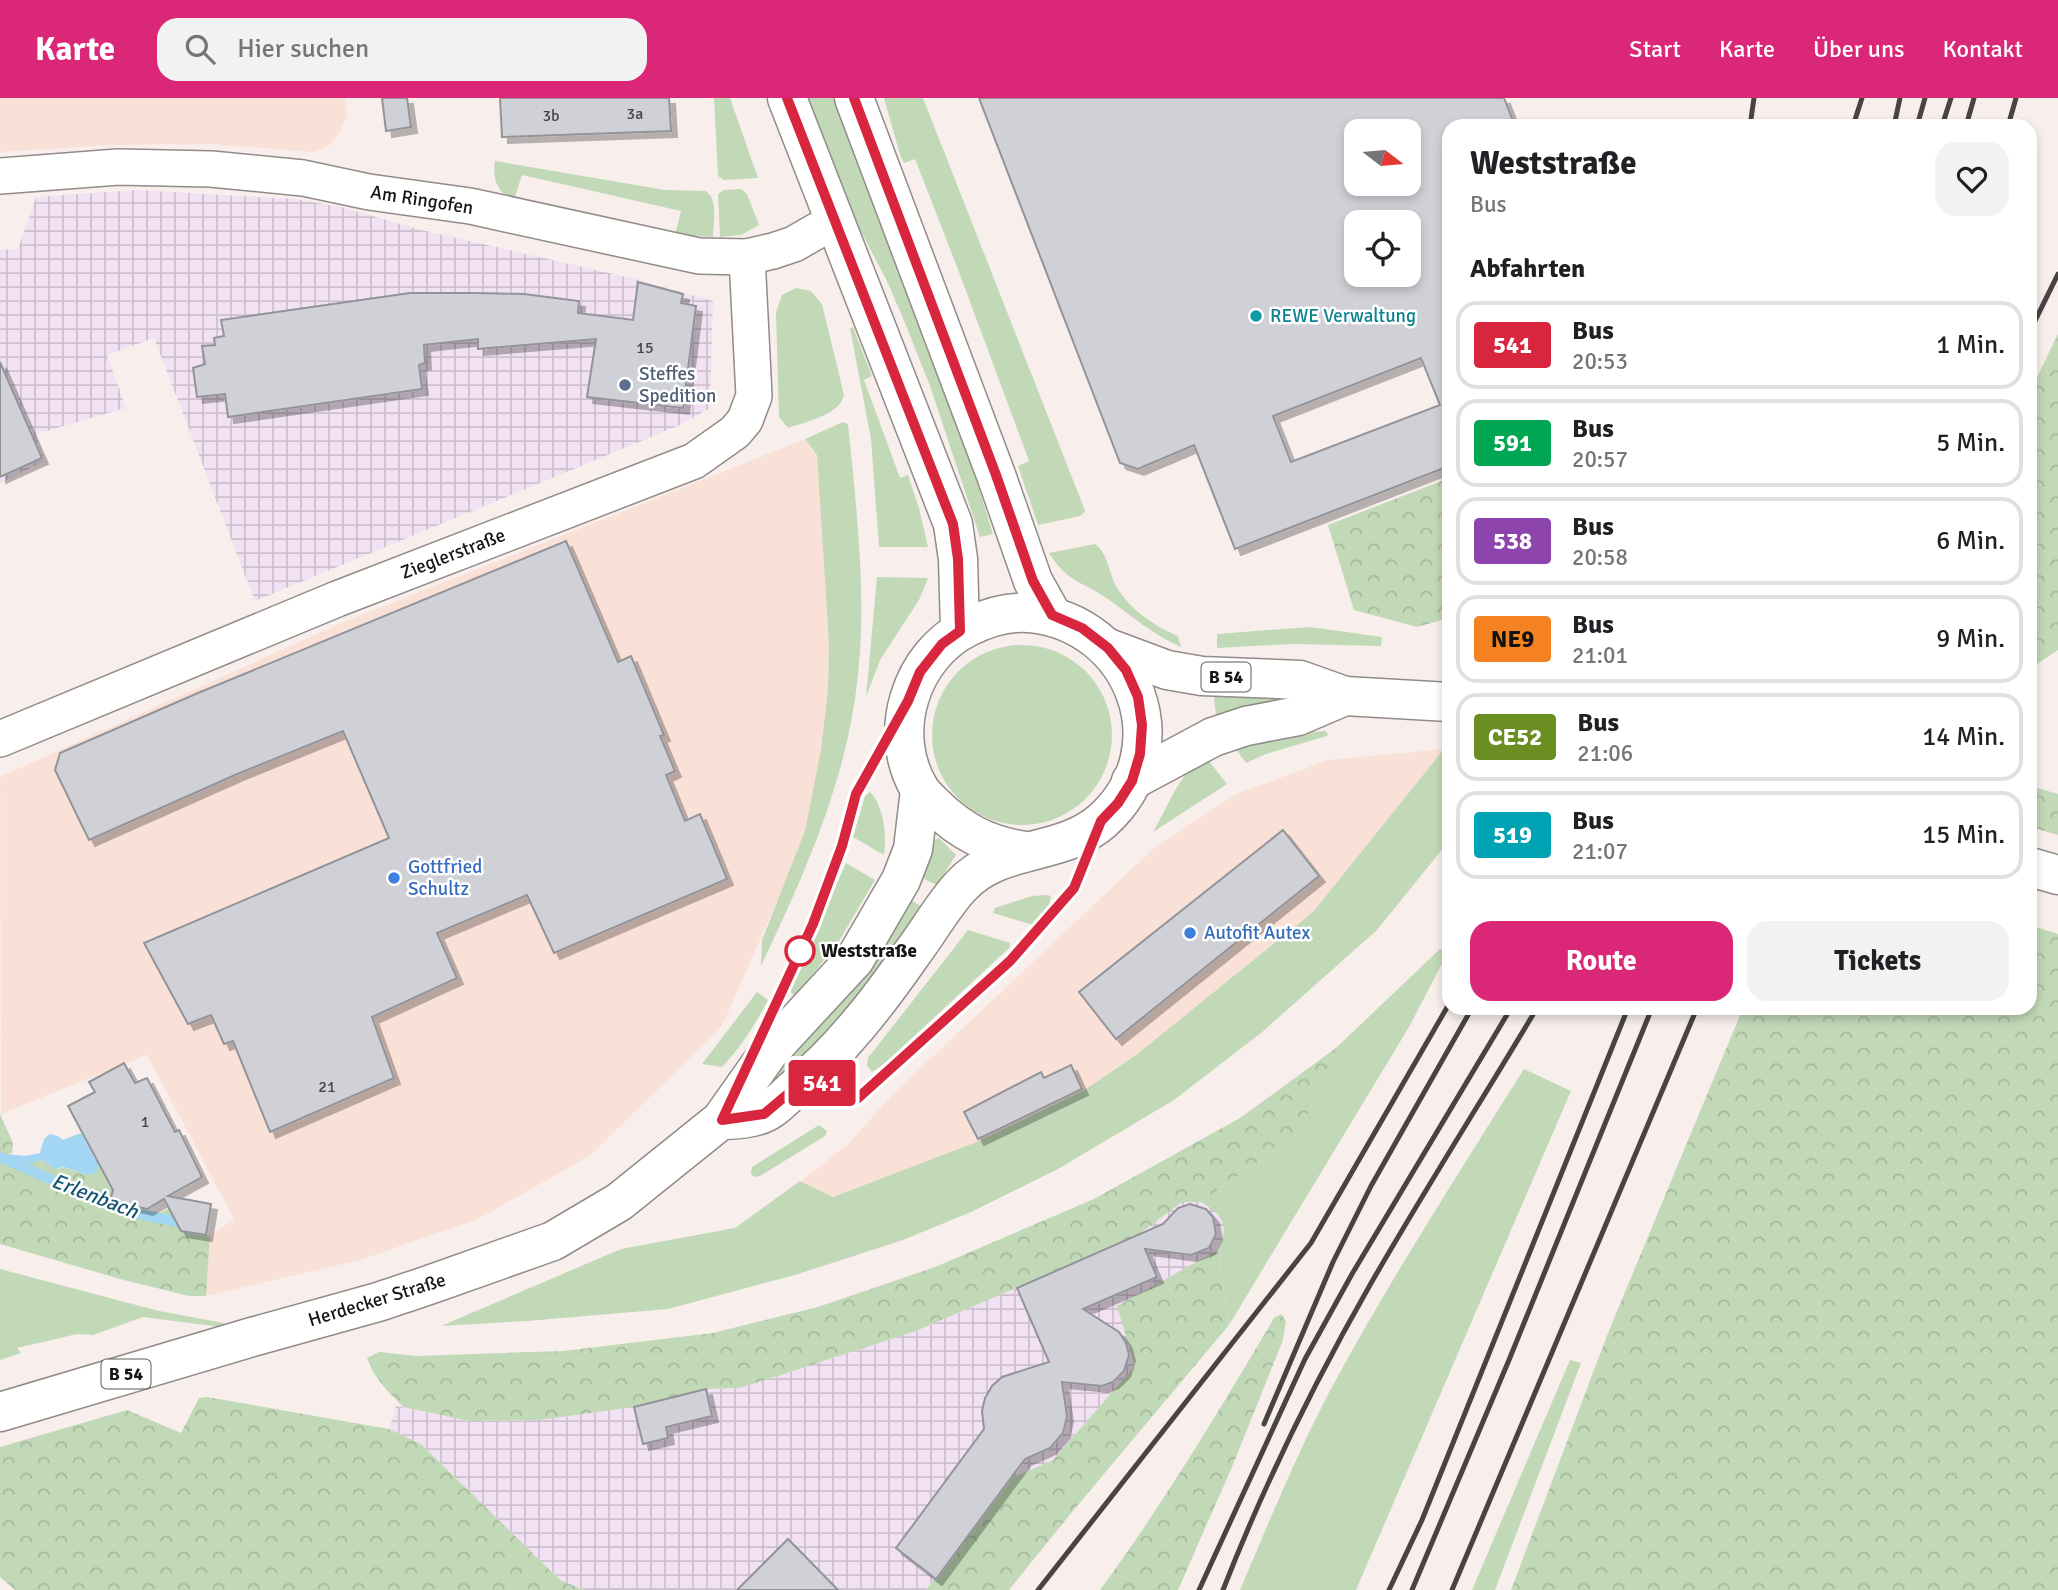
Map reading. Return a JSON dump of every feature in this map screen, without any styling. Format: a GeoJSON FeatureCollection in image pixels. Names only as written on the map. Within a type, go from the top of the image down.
{"type":"FeatureCollection","features":[{"type":"Feature","properties":{"kind":"main road"},"geometry":{"type":"LineString","coordinates":[[787,98],[953,524],[958,559],[960,631]]}},
{"type":"Feature","properties":{"kind":"main road"},"geometry":{"type":"LineString","coordinates":[[854,98],[1033,581],[1052,615]]}},
{"type":"Feature","properties":{"kind":"main road","name":"Herdecker Straße"},"geometry":{"type":"LineString","coordinates":[[722,1120],[764,1114],[808,1077],[857,1025],[909,959],[960,887],[975,872],[1000,859],[1053,847],[1088,831],[1111,811],[1132,781],[1140,754],[1142,725],[1138,697],[1126,670],[1108,648],[1082,628],[1052,615],[1012,612],[981,621],[942,644],[916,680],[908,701],[904,731],[909,762],[920,790],[966,832],[997,845],[1027,851]]}},
{"type":"Feature","properties":{"kind":"main road","name":"Herdecker Straße"},"geometry":{"type":"LineString","coordinates":[[1108,648],[1167,670],[1202,676],[1300,680],[1345,696],[1442,702]]}},
{"type":"Feature","properties":{"kind":"main road","name":"Herdecker Straße"},"geometry":{"type":"LineString","coordinates":[[1132,781],[1213,737],[1246,726],[1298,716],[1345,696]]}},
{"type":"Feature","properties":{"kind":"main road","name":"Herdecker Straße"},"geometry":{"type":"LineString","coordinates":[[0,1412],[239,1340],[377,1302],[552,1241],[619,1202],[722,1120],[769,1052],[855,960],[905,869],[913,849],[920,790]]}},
{"type":"Feature","properties":{"kind":"main road"},"geometry":{"type":"LineString","coordinates":[[2037,869],[2058,875]]}},
{"type":"Feature","properties":{"kind":"street","name":"Am Ringofen"},"geometry":{"type":"LineString","coordinates":[[0,176],[118,167],[211,169],[303,178],[369,192],[470,206],[699,256],[747,257],[794,244],[834,222]]}},
{"type":"Feature","properties":{"kind":"street","name":"Zieglerstraße"},"geometry":{"type":"LineString","coordinates":[[0,739],[337,599],[694,461],[735,432],[745,420],[754,396],[747,257]]}},
{"type":"Feature","properties":{"kind":"shaded area"},"geometry":{"type":"Polygon","coordinates":[[[0,98],[345,98],[347,116],[329,146],[314,152],[208,144],[114,145],[0,152],[0,98]]]}},
{"type":"Feature","properties":{"kind":"shaded area"},"geometry":{"type":"Polygon","coordinates":[[[136,190],[296,199],[345,208],[417,229],[631,278],[713,301],[710,408],[680,425],[255,601],[154,338],[107,355],[126,408],[36,434],[45,461],[0,483],[0,250],[18,249],[36,197],[136,190]]]}},
{"type":"Feature","properties":{"kind":"shaded area","name":"Gottfried Schultz"},"geometry":{"type":"Polygon","coordinates":[[[805,439],[817,455],[829,645],[828,690],[821,749],[805,831],[793,865],[722,1026],[591,1155],[476,1220],[360,1260],[206,1296],[210,1236],[234,1219],[147,1055],[1,1114],[0,777],[339,624],[805,439]]]}},
{"type":"Feature","properties":{"kind":"shaded area"},"geometry":{"type":"Polygon","coordinates":[[[1442,749],[1313,912],[1136,1055],[1083,1091],[974,1143],[833,1197],[801,1181],[848,1144],[894,1093],[1154,848],[1236,794],[1328,760],[1442,749]]]}},
{"type":"Feature","properties":{"kind":"shaded area"},"geometry":{"type":"Polygon","coordinates":[[[1182,1202],[1201,1202],[1217,1211],[1224,1224],[1224,1239],[1218,1250],[1118,1306],[1135,1366],[1052,1461],[1011,1478],[926,1590],[584,1590],[560,1580],[421,1444],[389,1429],[396,1406],[469,1421],[540,1420],[634,1407],[706,1389],[740,1388],[916,1331],[1138,1235],[1182,1202]]]}},
{"type":"Feature","properties":{"kind":"green space"},"geometry":{"type":"Polygon","coordinates":[[[714,98],[730,98],[758,178],[724,180],[718,176],[714,98]]]}},
{"type":"Feature","properties":{"kind":"green space"},"geometry":{"type":"Polygon","coordinates":[[[807,98],[833,98],[958,420],[993,534],[980,537],[930,386],[887,281],[848,207],[807,98]]]}},
{"type":"Feature","properties":{"kind":"green space"},"geometry":{"type":"Polygon","coordinates":[[[884,98],[923,98],[1084,508],[1085,512],[1080,516],[1038,525],[1018,466],[1029,461],[915,159],[904,163],[900,155],[884,98]]]}},
{"type":"Feature","properties":{"kind":"green space"},"geometry":{"type":"Polygon","coordinates":[[[495,161],[665,190],[705,191],[714,205],[713,237],[675,235],[681,211],[522,175],[514,199],[508,197],[497,184],[495,161]]]}},
{"type":"Feature","properties":{"kind":"green space"},"geometry":{"type":"Polygon","coordinates":[[[741,189],[747,194],[759,225],[741,235],[720,237],[718,194],[724,190],[741,189]]]}},
{"type":"Feature","properties":{"kind":"green space"},"geometry":{"type":"Polygon","coordinates":[[[796,288],[811,291],[822,304],[844,395],[836,408],[829,413],[788,428],[779,417],[776,312],[782,295],[796,288]]]}},
{"type":"Feature","properties":{"kind":"green space"},"geometry":{"type":"Polygon","coordinates":[[[853,327],[872,376],[864,380],[900,478],[908,475],[928,547],[879,547],[871,439],[850,328],[853,327]]]}},
{"type":"Feature","properties":{"kind":"green space"},"geometry":{"type":"Polygon","coordinates":[[[2058,334],[2058,650],[2037,664],[2037,378],[2058,334]]]}},
{"type":"Feature","properties":{"kind":"green space"},"geometry":{"type":"Polygon","coordinates":[[[843,422],[848,424],[861,581],[860,644],[853,713],[835,788],[822,824],[761,966],[762,940],[805,831],[821,749],[828,690],[829,645],[817,455],[805,439],[843,422]]]}},
{"type":"Feature","properties":{"kind":"green space"},"geometry":{"type":"Polygon","coordinates":[[[1442,481],[1442,620],[1417,627],[1354,610],[1328,525],[1442,481]]]}},
{"type":"Feature","properties":{"kind":"green space"},"geometry":{"type":"Polygon","coordinates":[[[1095,544],[1103,553],[1114,582],[1123,596],[1144,617],[1178,636],[1181,647],[1070,577],[1049,553],[1095,544]]]}},
{"type":"Feature","properties":{"kind":"green space"},"geometry":{"type":"Polygon","coordinates":[[[877,577],[928,578],[919,600],[880,660],[866,697],[877,577]]]}},
{"type":"Feature","properties":{"kind":"green space"},"geometry":{"type":"Polygon","coordinates":[[[1310,627],[1382,637],[1381,646],[1293,644],[1217,648],[1217,634],[1310,627]]]}},
{"type":"Feature","properties":{"kind":"green space"},"geometry":{"type":"Polygon","coordinates":[[[1022,645],[1040,646],[1057,652],[1086,671],[1105,700],[1111,717],[1111,753],[1105,770],[1086,799],[1057,818],[1040,824],[1022,825],[1004,824],[987,818],[958,799],[939,770],[933,753],[932,735],[933,717],[939,700],[958,671],[987,652],[1004,646],[1022,645]]]}},
{"type":"Feature","properties":{"kind":"green space"},"geometry":{"type":"Polygon","coordinates":[[[1276,693],[1323,694],[1216,716],[1214,697],[1276,693]]]}},
{"type":"Feature","properties":{"kind":"green space"},"geometry":{"type":"Polygon","coordinates":[[[1325,731],[1327,736],[1266,754],[1246,763],[1232,744],[1260,735],[1325,731]]]}},
{"type":"Feature","properties":{"kind":"green space"},"geometry":{"type":"Polygon","coordinates":[[[1442,751],[1442,850],[1377,930],[1261,1033],[1174,1100],[1058,1169],[971,1212],[903,1240],[795,1275],[668,1309],[441,1326],[621,1249],[735,1228],[800,1181],[833,1197],[974,1143],[1083,1091],[1136,1055],[1313,912],[1442,751]]]}},
{"type":"Feature","properties":{"kind":"green space"},"geometry":{"type":"Polygon","coordinates":[[[1204,755],[1227,784],[1153,832],[1180,782],[1204,755]]]}},
{"type":"Feature","properties":{"kind":"green space"},"geometry":{"type":"Polygon","coordinates":[[[2037,788],[2058,794],[2058,835],[2037,829],[2037,788]]]}},
{"type":"Feature","properties":{"kind":"green space"},"geometry":{"type":"Polygon","coordinates":[[[870,792],[879,805],[883,822],[884,855],[853,837],[865,796],[870,792]]]}},
{"type":"Feature","properties":{"kind":"green space"},"geometry":{"type":"Polygon","coordinates":[[[939,838],[956,855],[937,885],[920,877],[935,840],[939,838]]]}},
{"type":"Feature","properties":{"kind":"green space"},"geometry":{"type":"Polygon","coordinates":[[[846,863],[875,880],[839,941],[797,994],[793,995],[790,990],[846,863]]]}},
{"type":"Feature","properties":{"kind":"green space"},"geometry":{"type":"Polygon","coordinates":[[[1032,896],[1051,896],[1049,907],[1033,925],[993,913],[995,908],[1032,896]]]}},
{"type":"Feature","properties":{"kind":"green space"},"geometry":{"type":"Polygon","coordinates":[[[911,900],[924,908],[845,1015],[784,1077],[755,1102],[767,1079],[795,1053],[864,975],[911,900]]]}},
{"type":"Feature","properties":{"kind":"green space"},"geometry":{"type":"Polygon","coordinates":[[[2037,927],[2058,934],[2058,1590],[1511,1590],[1608,1333],[1740,1015],[2037,1015],[2037,927]]]}},
{"type":"Feature","properties":{"kind":"green space"},"geometry":{"type":"Polygon","coordinates":[[[968,930],[1010,943],[1010,947],[884,1064],[872,1072],[867,1065],[868,1058],[968,930]]]}},
{"type":"Feature","properties":{"kind":"green space"},"geometry":{"type":"Polygon","coordinates":[[[1440,949],[1442,950],[1442,964],[1409,1027],[1229,1325],[1218,1250],[1224,1227],[1215,1211],[1201,1202],[1300,1132],[1336,1048],[1440,949]]]}},
{"type":"Feature","properties":{"kind":"green space"},"geometry":{"type":"Polygon","coordinates":[[[757,992],[768,1000],[735,1052],[722,1067],[702,1064],[757,992]]]}},
{"type":"Feature","properties":{"kind":"green space"},"geometry":{"type":"Polygon","coordinates":[[[1336,1048],[1300,1132],[1201,1202],[1182,1202],[1138,1235],[916,1331],[740,1388],[706,1389],[634,1407],[540,1420],[469,1421],[403,1407],[384,1387],[367,1358],[379,1352],[416,1356],[563,1351],[713,1333],[818,1307],[935,1267],[1094,1199],[1240,1118],[1336,1048]]]}},
{"type":"Feature","properties":{"kind":"green space"},"geometry":{"type":"Polygon","coordinates":[[[1524,1069],[1571,1091],[1356,1590],[1240,1590],[1295,1462],[1354,1346],[1524,1069]]]}},
{"type":"Feature","properties":{"kind":"green space"},"geometry":{"type":"Polygon","coordinates":[[[0,1114],[13,1143],[12,1153],[7,1154],[46,1161],[58,1169],[67,1168],[80,1173],[96,1171],[100,1165],[114,1184],[110,1201],[129,1205],[134,1187],[146,1213],[156,1215],[169,1208],[186,1227],[210,1236],[206,1296],[189,1296],[120,1279],[0,1244],[0,1114]]]}},
{"type":"Feature","properties":{"kind":"green space"},"geometry":{"type":"Polygon","coordinates":[[[819,1125],[827,1131],[825,1136],[760,1176],[754,1177],[751,1173],[752,1167],[819,1125]]]}},
{"type":"Feature","properties":{"kind":"green space"},"geometry":{"type":"Polygon","coordinates":[[[1218,1250],[1229,1325],[1009,1590],[926,1590],[1011,1478],[1052,1461],[1135,1366],[1117,1306],[1218,1250]]]}},
{"type":"Feature","properties":{"kind":"green space"},"geometry":{"type":"Polygon","coordinates":[[[0,1269],[159,1311],[224,1323],[220,1327],[143,1317],[93,1335],[77,1334],[17,1348],[21,1353],[0,1360],[0,1269]]]}},
{"type":"Feature","properties":{"kind":"green space"},"geometry":{"type":"Polygon","coordinates":[[[1281,1314],[1286,1321],[1283,1340],[1232,1467],[1178,1590],[1100,1590],[1186,1462],[1274,1318],[1281,1314]]]}},
{"type":"Feature","properties":{"kind":"green space"},"geometry":{"type":"Polygon","coordinates":[[[1570,1360],[1581,1363],[1495,1590],[1472,1590],[1570,1360]]]}},
{"type":"Feature","properties":{"kind":"green space"},"geometry":{"type":"Polygon","coordinates":[[[207,1397],[389,1429],[421,1444],[560,1580],[584,1590],[15,1590],[0,1577],[0,1447],[127,1410],[181,1433],[199,1398],[207,1397]]]}},
{"type":"Feature","properties":{"kind":"water"},"geometry":{"type":"Polygon","coordinates":[[[81,1133],[96,1161],[99,1160],[96,1172],[92,1174],[66,1168],[55,1169],[42,1160],[29,1164],[5,1157],[7,1154],[25,1156],[40,1153],[44,1139],[50,1134],[63,1140],[81,1133]]]}},
{"type":"Feature","properties":{"kind":"building"},"geometry":{"type":"Polygon","coordinates":[[[382,98],[407,98],[411,127],[386,131],[382,98]]]}},
{"type":"Feature","properties":{"kind":"building"},"geometry":{"type":"Polygon","coordinates":[[[500,98],[669,98],[671,131],[502,137],[500,98]]]}},
{"type":"Feature","properties":{"kind":"building","name":"REWE Verwaltung"},"geometry":{"type":"Polygon","coordinates":[[[979,98],[1504,98],[1512,119],[1442,119],[1442,469],[1235,549],[1194,445],[1138,469],[1120,463],[979,98]],[[1421,358],[1273,416],[1291,462],[1440,405],[1421,358]]]}},
{"type":"Feature","properties":{"kind":"building"},"geometry":{"type":"Polygon","coordinates":[[[638,282],[683,294],[681,303],[696,306],[683,408],[587,397],[596,339],[478,349],[478,339],[424,345],[425,363],[419,365],[422,389],[228,417],[225,394],[197,397],[193,368],[205,364],[202,346],[215,345],[214,338],[224,336],[221,320],[410,293],[475,293],[524,294],[579,301],[578,313],[633,320],[638,282]]]}},
{"type":"Feature","properties":{"kind":"building"},"geometry":{"type":"Polygon","coordinates":[[[0,362],[42,458],[0,477],[0,362]]]}},
{"type":"Feature","properties":{"kind":"building"},"geometry":{"type":"Polygon","coordinates":[[[566,541],[618,662],[631,656],[664,735],[660,736],[675,771],[666,775],[685,821],[700,814],[727,879],[554,953],[527,895],[437,933],[457,978],[372,1017],[394,1078],[270,1132],[233,1041],[224,1044],[211,1015],[188,1024],[144,943],[389,838],[343,731],[235,775],[89,840],[55,770],[60,753],[566,541]]]}},
{"type":"Feature","properties":{"kind":"building"},"geometry":{"type":"Polygon","coordinates":[[[1283,830],[1319,876],[1116,1039],[1079,992],[1283,830]]]}},
{"type":"Feature","properties":{"kind":"building"},"geometry":{"type":"Polygon","coordinates":[[[124,1063],[135,1083],[147,1078],[175,1132],[179,1130],[202,1177],[168,1196],[211,1204],[206,1235],[181,1231],[164,1199],[147,1209],[110,1201],[113,1190],[68,1106],[95,1092],[89,1082],[124,1063]]]}},
{"type":"Feature","properties":{"kind":"building"},"geometry":{"type":"Polygon","coordinates":[[[1071,1065],[1082,1089],[978,1139],[964,1112],[1041,1072],[1044,1078],[1071,1065]]]}},
{"type":"Feature","properties":{"kind":"building"},"geometry":{"type":"Polygon","coordinates":[[[1190,1204],[1206,1209],[1213,1217],[1216,1234],[1209,1248],[1191,1255],[1145,1249],[1157,1277],[1083,1309],[1119,1332],[1129,1355],[1124,1371],[1113,1382],[1102,1386],[1062,1382],[1067,1416],[1063,1433],[1050,1448],[1025,1459],[936,1579],[896,1548],[984,1429],[982,1411],[992,1386],[1002,1377],[1049,1362],[1017,1288],[1163,1224],[1178,1208],[1190,1204]]]}},
{"type":"Feature","properties":{"kind":"building"},"geometry":{"type":"Polygon","coordinates":[[[706,1389],[712,1416],[666,1427],[668,1438],[643,1444],[634,1407],[706,1389]]]}},
{"type":"Feature","properties":{"kind":"building"},"geometry":{"type":"Polygon","coordinates":[[[788,1539],[838,1590],[737,1590],[788,1539]]]}},
{"type":"Feature","properties":{"kind":"waterway","name":"Erlenbach"},"geometry":{"type":"LineString","coordinates":[[0,1157],[121,1210],[187,1224]]}},
{"type":"Feature","properties":{"kind":"railway"},"geometry":{"type":"LineString","coordinates":[[1751,119],[1754,98]]}},
{"type":"Feature","properties":{"kind":"railway"},"geometry":{"type":"LineString","coordinates":[[1855,119],[1862,98]]}},
{"type":"Feature","properties":{"kind":"railway"},"geometry":{"type":"LineString","coordinates":[[1896,119],[1900,98]]}},
{"type":"Feature","properties":{"kind":"railway"},"geometry":{"type":"LineString","coordinates":[[1919,119],[1925,98]]}},
{"type":"Feature","properties":{"kind":"railway"},"geometry":{"type":"LineString","coordinates":[[1944,119],[1951,98]]}},
{"type":"Feature","properties":{"kind":"railway"},"geometry":{"type":"LineString","coordinates":[[1968,119],[1974,98]]}},
{"type":"Feature","properties":{"kind":"railway"},"geometry":{"type":"LineString","coordinates":[[2010,119],[2016,98]]}},
{"type":"Feature","properties":{"kind":"railway"},"geometry":{"type":"LineString","coordinates":[[2037,317],[2058,274]]}},
{"type":"Feature","properties":{"kind":"railway"},"geometry":{"type":"LineString","coordinates":[[1038,1590],[1311,1243],[1443,1015]]}},
{"type":"Feature","properties":{"kind":"railway"},"geometry":{"type":"LineString","coordinates":[[1264,1424],[1333,1262],[1371,1186],[1468,1015]]}},
{"type":"Feature","properties":{"kind":"railway"},"geometry":{"type":"LineString","coordinates":[[1199,1590],[1305,1359],[1352,1274],[1507,1015]]}},
{"type":"Feature","properties":{"kind":"railway"},"geometry":{"type":"LineString","coordinates":[[1223,1590],[1273,1473],[1349,1322],[1533,1015]]}},
{"type":"Feature","properties":{"kind":"railway"},"geometry":{"type":"LineString","coordinates":[[1389,1590],[1422,1520],[1625,1015]]}},
{"type":"Feature","properties":{"kind":"railway"},"geometry":{"type":"LineString","coordinates":[[1412,1590],[1649,1015]]}},
{"type":"Feature","properties":{"kind":"railway"},"geometry":{"type":"LineString","coordinates":[[1452,1590],[1694,1015]]}},
{"type":"Feature","properties":{"kind":"bus line","name":"541"},"geometry":{"type":"LineString","coordinates":[[787,98],[953,524],[958,559],[960,631],[942,644],[920,672],[908,701],[856,794],[842,846],[813,924],[722,1120],[764,1114],[808,1077],[858,1098],[1010,961],[1074,888],[1101,821],[1118,803],[1132,781],[1140,754],[1142,725],[1138,697],[1126,670],[1108,648],[1082,628],[1052,615],[1033,581],[996,475],[854,98]]}},
{"type":"Feature","properties":{"kind":"place","name":"REWE Verwaltung"},"geometry":{"type":"Point","coordinates":[1256,316]}},
{"type":"Feature","properties":{"kind":"place","name":"Steffes Spedition"},"geometry":{"type":"Point","coordinates":[625,385]}},
{"type":"Feature","properties":{"kind":"place","name":"Gottfried Schultz"},"geometry":{"type":"Point","coordinates":[394,878]}},
{"type":"Feature","properties":{"kind":"place","name":"Autofit Autex"},"geometry":{"type":"Point","coordinates":[1190,933]}},
{"type":"Feature","properties":{"kind":"place","name":"Weststraße"},"geometry":{"type":"Point","coordinates":[800,951]}}]}
